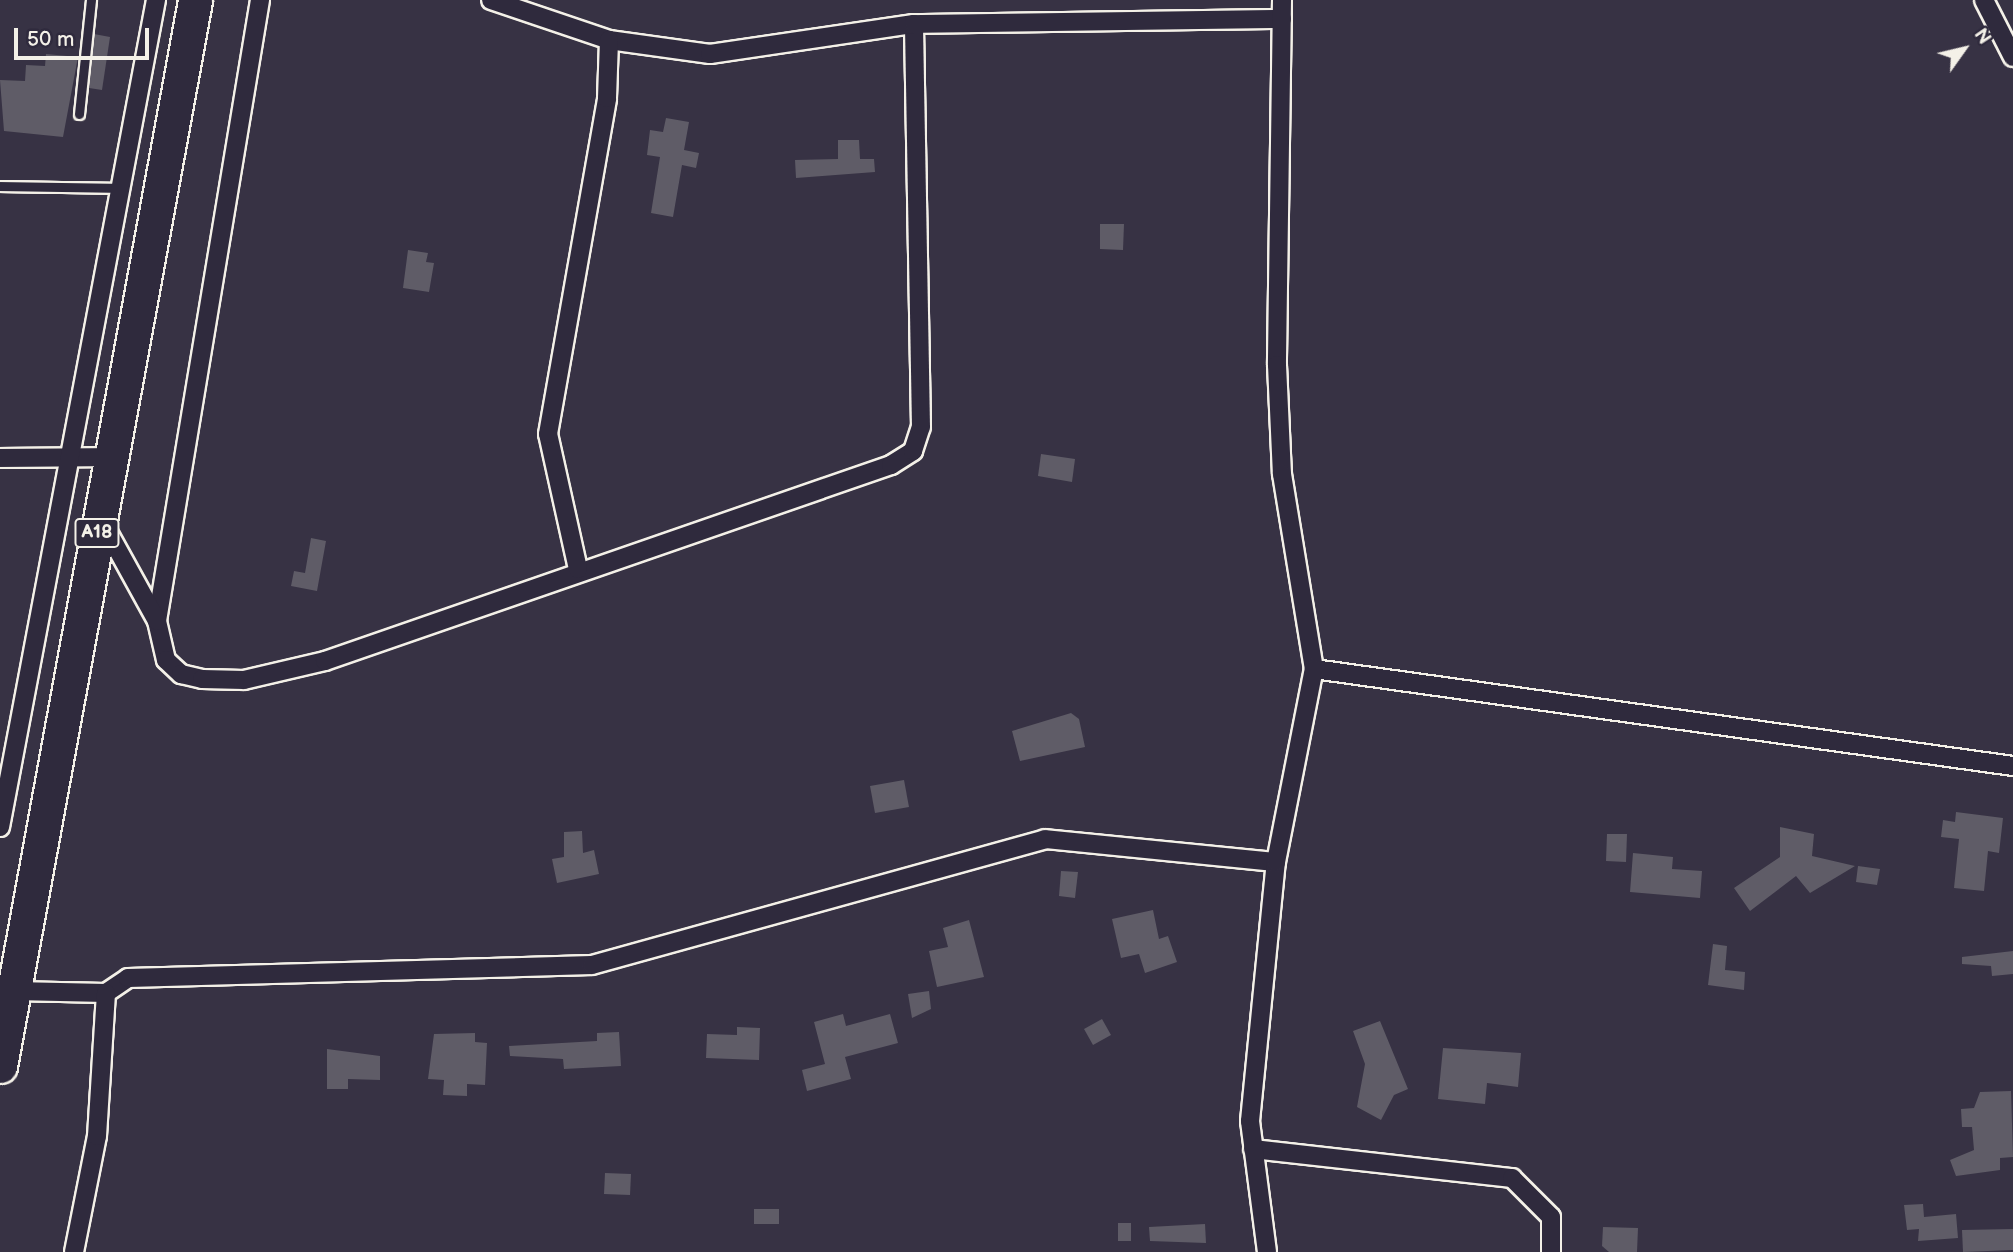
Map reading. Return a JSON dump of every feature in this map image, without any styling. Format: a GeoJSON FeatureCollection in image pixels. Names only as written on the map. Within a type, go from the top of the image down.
{"type":"FeatureCollection","features":[{"type":"Feature","properties":{"kind":"highway","name":"A18"},"geometry":{"type":"LineString","coordinates":[[0,1066],[195,0]]}},
{"type":"Feature","properties":{"kind":"street"},"geometry":{"type":"LineString","coordinates":[[0,827],[74,458],[156,0]]}},
{"type":"Feature","properties":{"kind":"street"},"geometry":{"type":"LineString","coordinates":[[260,0],[157,621],[160,649],[173,669],[201,679],[244,680],[325,661],[578,569],[891,465],[913,451],[921,427],[914,24]]}},
{"type":"Feature","properties":{"kind":"street"},"geometry":{"type":"LineString","coordinates":[[491,0],[609,40],[709,54],[778,49],[914,24],[1282,19]]}},
{"type":"Feature","properties":{"kind":"street"},"geometry":{"type":"LineString","coordinates":[[1267,1252],[1250,1121],[1276,862],[1314,669],[1282,474],[1277,365],[1282,0]]}},
{"type":"Feature","properties":{"kind":"street"},"geometry":{"type":"LineString","coordinates":[[1984,0],[2013,57]]}},
{"type":"Feature","properties":{"kind":"street"},"geometry":{"type":"LineString","coordinates":[[578,569],[548,434],[607,98],[609,40]]}},
{"type":"Feature","properties":{"kind":"street"},"geometry":{"type":"LineString","coordinates":[[0,458],[111,457]]}},
{"type":"Feature","properties":{"kind":"street"},"geometry":{"type":"LineString","coordinates":[[100,517],[157,621]]}},
{"type":"Feature","properties":{"kind":"street"},"geometry":{"type":"LineString","coordinates":[[1314,669],[2013,766]]}},
{"type":"Feature","properties":{"kind":"street"},"geometry":{"type":"LineString","coordinates":[[14,991],[106,993],[128,978],[592,965],[1045,839],[1276,862]]}},
{"type":"Feature","properties":{"kind":"street"},"geometry":{"type":"LineString","coordinates":[[74,1252],[97,1136],[106,993]]}},
{"type":"Feature","properties":{"kind":"street"},"geometry":{"type":"LineString","coordinates":[[1253,1149],[1513,1178],[1551,1217],[1551,1252]]}},
{"type":"Feature","properties":{"kind":"lane"},"geometry":{"type":"LineString","coordinates":[[79,114],[91,0]]}},
{"type":"Feature","properties":{"kind":"lane"},"geometry":{"type":"LineString","coordinates":[[0,186],[122,188]]}},
{"type":"Feature","properties":{"kind":"building"},"geometry":{"type":"Polygon","coordinates":[[[94,34],[110,37],[102,90],[89,88],[94,34]]]}},
{"type":"Feature","properties":{"kind":"building"},"geometry":{"type":"Polygon","coordinates":[[[46,54],[78,57],[63,137],[4,131],[0,80],[25,81],[26,65],[45,66],[46,54]]]}},
{"type":"Feature","properties":{"kind":"building"},"geometry":{"type":"Polygon","coordinates":[[[666,118],[689,122],[684,150],[699,153],[696,168],[682,165],[673,217],[651,213],[660,157],[647,155],[650,130],[663,132],[666,118]]]}},
{"type":"Feature","properties":{"kind":"building"},"geometry":{"type":"Polygon","coordinates":[[[838,140],[859,140],[860,159],[874,159],[875,172],[796,178],[795,160],[838,159],[838,140]]]}},
{"type":"Feature","properties":{"kind":"building"},"geometry":{"type":"Polygon","coordinates":[[[1100,224],[1124,224],[1123,250],[1100,249],[1100,224]]]}},
{"type":"Feature","properties":{"kind":"building"},"geometry":{"type":"Polygon","coordinates":[[[408,250],[428,253],[426,262],[434,263],[429,292],[403,288],[408,250]]]}},
{"type":"Feature","properties":{"kind":"building"},"geometry":{"type":"Polygon","coordinates":[[[1041,454],[1075,459],[1072,482],[1038,476],[1041,454]]]}},
{"type":"Feature","properties":{"kind":"building"},"geometry":{"type":"Polygon","coordinates":[[[311,538],[326,541],[317,591],[291,586],[294,571],[305,573],[311,538]]]}},
{"type":"Feature","properties":{"kind":"building"},"geometry":{"type":"Polygon","coordinates":[[[1071,713],[1079,719],[1085,747],[1020,761],[1012,731],[1071,713]]]}},
{"type":"Feature","properties":{"kind":"building"},"geometry":{"type":"Polygon","coordinates":[[[904,780],[909,807],[875,813],[870,786],[904,780]]]}},
{"type":"Feature","properties":{"kind":"building"},"geometry":{"type":"Polygon","coordinates":[[[1956,812],[2003,818],[1999,853],[1988,851],[1984,891],[1954,888],[1959,839],[1941,837],[1943,820],[1955,822],[1956,812]]]}},
{"type":"Feature","properties":{"kind":"building"},"geometry":{"type":"Polygon","coordinates":[[[1780,827],[1814,834],[1812,856],[1855,866],[1810,893],[1796,876],[1750,911],[1734,888],[1780,857],[1780,827]]]}},
{"type":"Feature","properties":{"kind":"building"},"geometry":{"type":"Polygon","coordinates":[[[582,831],[583,853],[594,850],[599,874],[557,883],[552,859],[564,857],[564,832],[582,831]]]}},
{"type":"Feature","properties":{"kind":"building"},"geometry":{"type":"Polygon","coordinates":[[[1607,834],[1627,834],[1626,862],[1606,861],[1607,834]]]}},
{"type":"Feature","properties":{"kind":"building"},"geometry":{"type":"Polygon","coordinates":[[[1633,853],[1673,857],[1672,869],[1702,871],[1700,898],[1630,892],[1633,853]]]}},
{"type":"Feature","properties":{"kind":"building"},"geometry":{"type":"Polygon","coordinates":[[[1858,866],[1880,869],[1877,885],[1856,882],[1858,866]]]}},
{"type":"Feature","properties":{"kind":"building"},"geometry":{"type":"Polygon","coordinates":[[[1061,871],[1078,872],[1075,898],[1059,896],[1061,871]]]}},
{"type":"Feature","properties":{"kind":"building"},"geometry":{"type":"Polygon","coordinates":[[[1153,910],[1159,939],[1168,936],[1177,962],[1145,973],[1139,954],[1121,958],[1112,919],[1153,910]]]}},
{"type":"Feature","properties":{"kind":"building"},"geometry":{"type":"Polygon","coordinates":[[[969,920],[984,977],[937,987],[929,951],[948,947],[943,928],[969,920]]]}},
{"type":"Feature","properties":{"kind":"building"},"geometry":{"type":"Polygon","coordinates":[[[1713,944],[1727,946],[1725,970],[1745,972],[1744,990],[1708,985],[1713,944]]]}},
{"type":"Feature","properties":{"kind":"building"},"geometry":{"type":"Polygon","coordinates":[[[2013,951],[2013,974],[1992,976],[1991,966],[1962,964],[1962,957],[2013,951]]]}},
{"type":"Feature","properties":{"kind":"building"},"geometry":{"type":"Polygon","coordinates":[[[929,991],[931,1009],[912,1018],[908,994],[929,991]]]}},
{"type":"Feature","properties":{"kind":"building"},"geometry":{"type":"Polygon","coordinates":[[[843,1014],[846,1026],[890,1014],[898,1043],[845,1057],[851,1079],[807,1091],[802,1070],[825,1064],[814,1022],[843,1014]]]}},
{"type":"Feature","properties":{"kind":"building"},"geometry":{"type":"Polygon","coordinates":[[[1102,1019],[1111,1035],[1093,1045],[1084,1029],[1102,1019]]]}},
{"type":"Feature","properties":{"kind":"building"},"geometry":{"type":"Polygon","coordinates":[[[1380,1021],[1408,1089],[1394,1095],[1381,1120],[1357,1107],[1365,1064],[1353,1031],[1380,1021]]]}},
{"type":"Feature","properties":{"kind":"building"},"geometry":{"type":"Polygon","coordinates":[[[737,1027],[760,1028],[759,1060],[706,1058],[707,1034],[737,1035],[737,1027]]]}},
{"type":"Feature","properties":{"kind":"building"},"geometry":{"type":"Polygon","coordinates":[[[619,1032],[621,1066],[564,1069],[563,1059],[510,1056],[509,1046],[597,1041],[597,1033],[619,1032]]]}},
{"type":"Feature","properties":{"kind":"building"},"geometry":{"type":"Polygon","coordinates":[[[475,1033],[475,1042],[487,1043],[485,1085],[467,1084],[467,1096],[443,1095],[444,1080],[428,1079],[434,1034],[475,1033]]]}},
{"type":"Feature","properties":{"kind":"building"},"geometry":{"type":"Polygon","coordinates":[[[1443,1048],[1521,1053],[1518,1087],[1487,1083],[1485,1104],[1438,1099],[1443,1048]]]}},
{"type":"Feature","properties":{"kind":"building"},"geometry":{"type":"Polygon","coordinates":[[[327,1049],[380,1056],[380,1080],[348,1079],[348,1089],[327,1089],[327,1049]]]}},
{"type":"Feature","properties":{"kind":"building"},"geometry":{"type":"Polygon","coordinates":[[[2011,1091],[2013,1157],[2000,1158],[2000,1170],[1956,1176],[1950,1160],[1974,1150],[1972,1127],[1962,1127],[1961,1109],[1974,1108],[1980,1092],[2011,1091]]]}},
{"type":"Feature","properties":{"kind":"building"},"geometry":{"type":"Polygon","coordinates":[[[605,1173],[631,1174],[630,1195],[604,1194],[605,1173]]]}},
{"type":"Feature","properties":{"kind":"building"},"geometry":{"type":"Polygon","coordinates":[[[1923,1204],[1924,1217],[1956,1214],[1958,1238],[1918,1241],[1919,1229],[1907,1230],[1904,1205],[1923,1204]]]}},
{"type":"Feature","properties":{"kind":"building"},"geometry":{"type":"Polygon","coordinates":[[[754,1209],[779,1209],[779,1224],[754,1224],[754,1209]]]}},
{"type":"Feature","properties":{"kind":"building"},"geometry":{"type":"Polygon","coordinates":[[[1118,1223],[1131,1223],[1131,1241],[1118,1241],[1118,1223]]]}},
{"type":"Feature","properties":{"kind":"building"},"geometry":{"type":"Polygon","coordinates":[[[1205,1224],[1206,1243],[1150,1241],[1149,1227],[1205,1224]]]}},
{"type":"Feature","properties":{"kind":"building"},"geometry":{"type":"Polygon","coordinates":[[[1603,1227],[1638,1228],[1637,1252],[1609,1252],[1602,1246],[1603,1227]]]}},
{"type":"Feature","properties":{"kind":"building"},"geometry":{"type":"Polygon","coordinates":[[[2013,1229],[2013,1250],[1963,1252],[1962,1230],[2013,1229]]]}}]}
